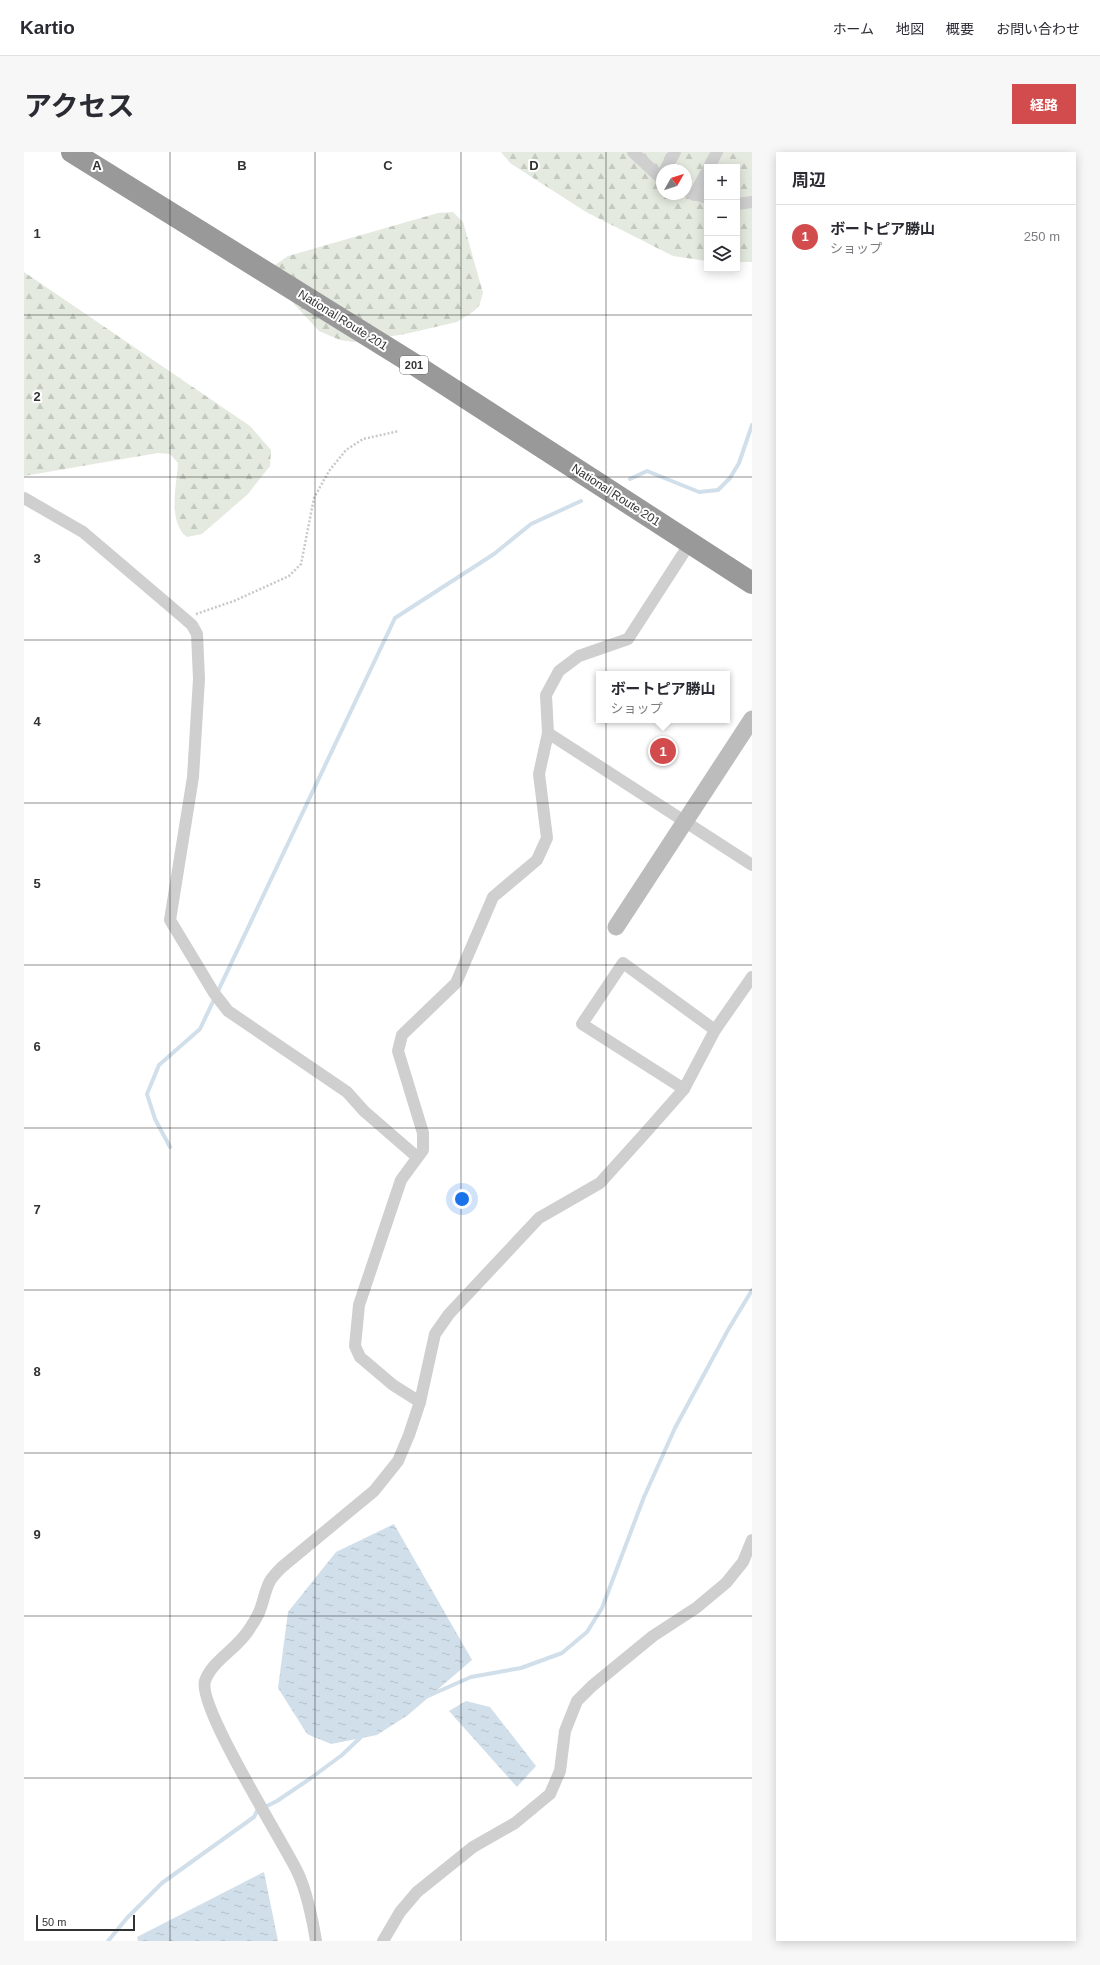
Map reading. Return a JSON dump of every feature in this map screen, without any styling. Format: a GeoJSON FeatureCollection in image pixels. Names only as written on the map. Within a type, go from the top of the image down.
{"type":"FeatureCollection","features":[{"type":"Feature","properties":{"kind":"highway","name":"National Route 201"},"geometry":{"type":"LineString","coordinates":[[72,152],[412,363],[752,583]]}},
{"type":"Feature","properties":{"kind":"street"},"geometry":{"type":"LineString","coordinates":[[633,152],[656,171]]}},
{"type":"Feature","properties":{"kind":"street"},"geometry":{"type":"LineString","coordinates":[[668,164],[675,152]]}},
{"type":"Feature","properties":{"kind":"street"},"geometry":{"type":"LineString","coordinates":[[711,164],[717,152]]}},
{"type":"Feature","properties":{"kind":"street"},"geometry":{"type":"LineString","coordinates":[[692,190],[704,175]]}},
{"type":"Feature","properties":{"kind":"street"},"geometry":{"type":"LineString","coordinates":[[692,194],[704,197]]}},
{"type":"Feature","properties":{"kind":"street"},"geometry":{"type":"LineString","coordinates":[[740,204],[752,202]]}},
{"type":"Feature","properties":{"kind":"street"},"geometry":{"type":"LineString","coordinates":[[24,498],[83,532],[192,625],[198,634],[199,679],[193,777],[170,920],[214,994],[228,1010],[347,1092],[364,1111],[417,1156]]}},
{"type":"Feature","properties":{"kind":"street"},"geometry":{"type":"LineString","coordinates":[[420,1402],[393,1385],[360,1357],[355,1346],[361,1298],[400,1180],[414,1164],[417,1156],[423,1150],[423,1133],[398,1051],[402,1035],[456,983],[493,897],[537,860],[547,838],[539,774],[548,733],[546,695],[559,671],[579,656],[628,639],[690,543]]}},
{"type":"Feature","properties":{"kind":"street"},"geometry":{"type":"LineString","coordinates":[[616,927],[752,719]]}},
{"type":"Feature","properties":{"kind":"street"},"geometry":{"type":"LineString","coordinates":[[548,733],[752,865]]}},
{"type":"Feature","properties":{"kind":"street"},"geometry":{"type":"LineString","coordinates":[[684,1089],[582,1024],[623,963],[716,1030]]}},
{"type":"Feature","properties":{"kind":"street"},"geometry":{"type":"LineString","coordinates":[[316,1941],[307,1898],[298,1872],[239,1767],[213,1714],[204,1690],[204,1684],[216,1665],[235,1648],[249,1630],[260,1610],[270,1580],[282,1567],[374,1491],[398,1461],[409,1435],[420,1402],[435,1334],[449,1314],[539,1218],[600,1183],[684,1089],[716,1030],[752,977]]}},
{"type":"Feature","properties":{"kind":"street"},"geometry":{"type":"LineString","coordinates":[[383,1941],[400,1912],[417,1892],[474,1847],[515,1823],[550,1794],[560,1771],[565,1731],[577,1701],[592,1686],[653,1636],[696,1608],[726,1583],[743,1562],[752,1540]]}},
{"type":"Feature","properties":{"kind":"path"},"geometry":{"type":"LineString","coordinates":[[184,618],[234,601],[289,576],[301,564],[314,498],[329,471],[346,450],[363,439],[399,431]]}},
{"type":"Feature","properties":{"kind":"green space"},"geometry":{"type":"Polygon","coordinates":[[[501,152],[752,152],[752,262],[740,262],[740,164],[704,164],[704,261],[673,256],[586,212],[510,163],[501,152]]]}},
{"type":"Feature","properties":{"kind":"green space"},"geometry":{"type":"Polygon","coordinates":[[[453,212],[463,222],[483,293],[479,306],[457,322],[405,334],[354,342],[340,340],[319,331],[295,305],[280,285],[275,265],[288,256],[438,213],[453,212]]]}},
{"type":"Feature","properties":{"kind":"green space"},"geometry":{"type":"Polygon","coordinates":[[[24,272],[250,426],[271,450],[270,466],[248,494],[202,534],[187,537],[177,522],[175,513],[175,492],[178,463],[170,454],[158,453],[24,476],[24,272]]]}},
{"type":"Feature","properties":{"kind":"water"},"geometry":{"type":"Polygon","coordinates":[[[394,1524],[472,1660],[408,1715],[377,1735],[331,1744],[307,1734],[278,1688],[288,1612],[336,1552],[394,1524]]]}},
{"type":"Feature","properties":{"kind":"water"},"geometry":{"type":"Polygon","coordinates":[[[466,1701],[490,1707],[536,1766],[517,1787],[449,1711],[466,1701]]]}},
{"type":"Feature","properties":{"kind":"water"},"geometry":{"type":"Polygon","coordinates":[[[264,1872],[278,1941],[138,1941],[137,1937],[264,1872]]]}},
{"type":"Feature","properties":{"kind":"waterway"},"geometry":{"type":"LineString","coordinates":[[630,479],[647,471],[699,492],[718,490],[730,478],[739,463],[752,425]]}},
{"type":"Feature","properties":{"kind":"waterway"},"geometry":{"type":"LineString","coordinates":[[170,1147],[155,1119],[147,1094],[159,1065],[200,1029],[395,618],[494,554],[531,524],[581,501]]}},
{"type":"Feature","properties":{"kind":"waterway"},"geometry":{"type":"LineString","coordinates":[[428,1696],[471,1677],[521,1668],[562,1653],[587,1632],[602,1608],[644,1497],[675,1428],[728,1330],[752,1290]]}},
{"type":"Feature","properties":{"kind":"waterway"},"geometry":{"type":"LineString","coordinates":[[108,1941],[127,1918],[162,1883],[254,1817],[257,1811],[277,1801],[311,1778],[342,1755],[362,1736]]}},
{"type":"Feature","properties":{"kind":"place","name":"ボートピア勝山"},"geometry":{"type":"Point","coordinates":[663,751]}}]}
